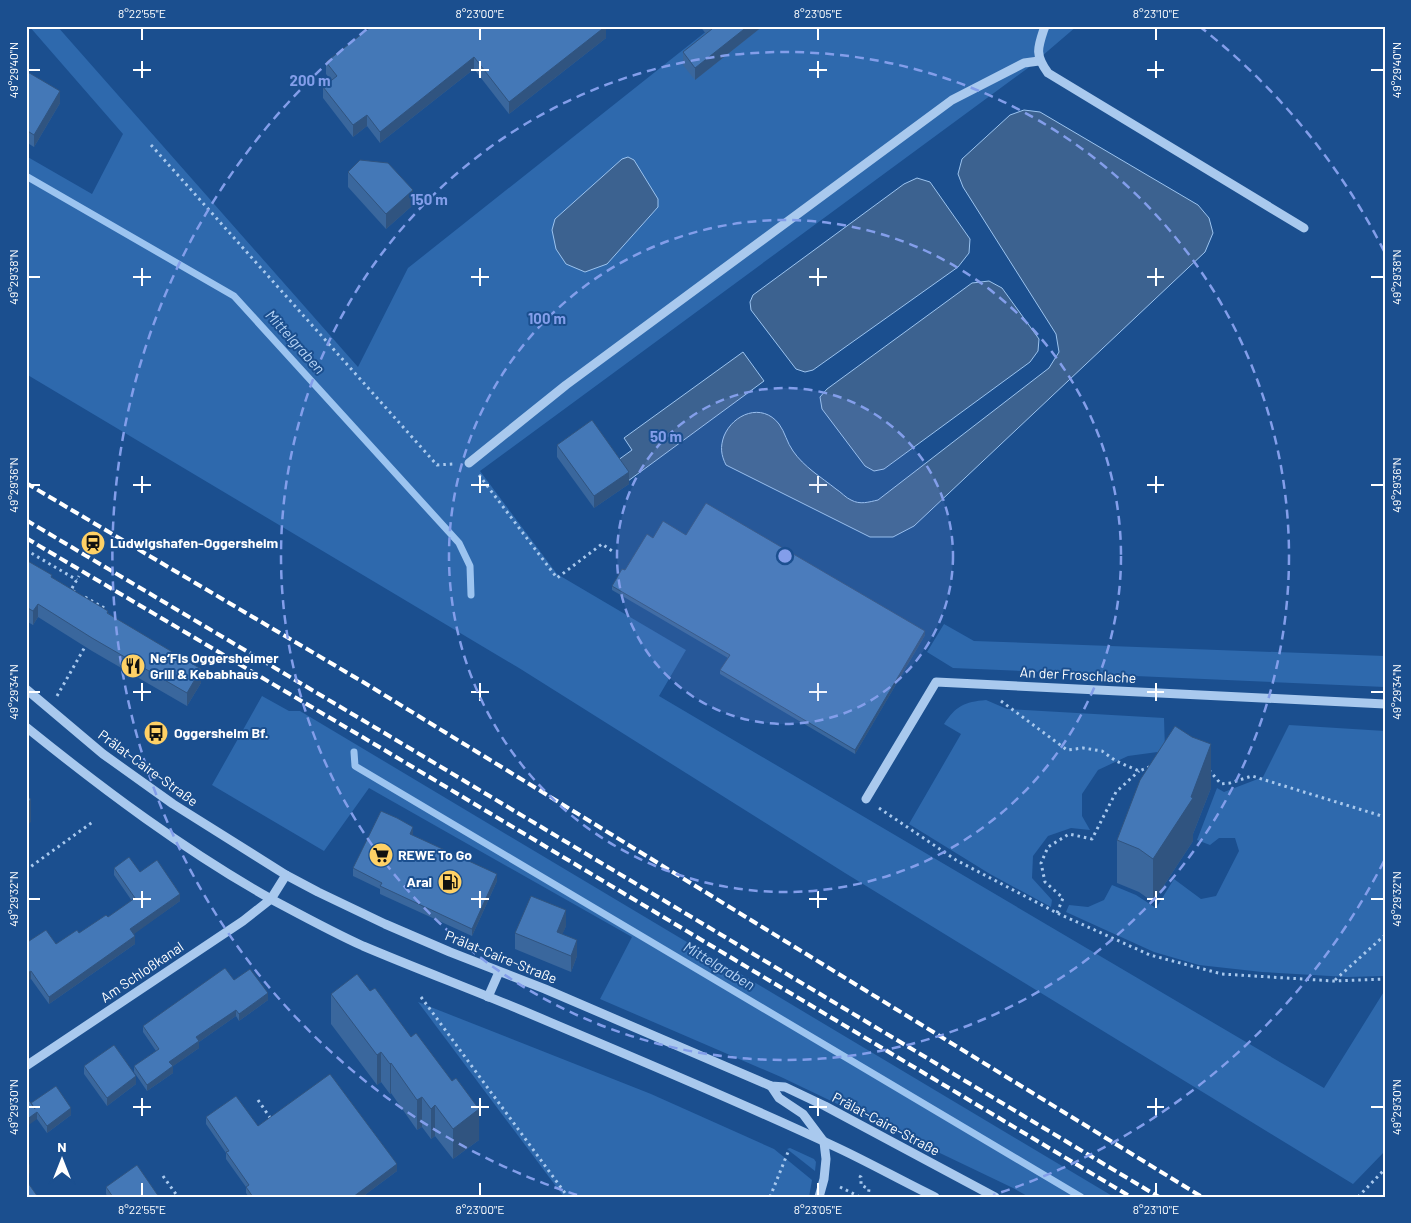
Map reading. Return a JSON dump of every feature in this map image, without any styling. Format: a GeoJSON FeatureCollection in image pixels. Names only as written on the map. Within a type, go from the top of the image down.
{"type":"FeatureCollection","features":[{"type":"Feature","properties":{"kind":"street"},"geometry":{"type":"LineString","coordinates":[[1045,26],[1039,44],[1039,61],[1048,73],[1304,228]]}},
{"type":"Feature","properties":{"kind":"street"},"geometry":{"type":"LineString","coordinates":[[469,463],[566,385],[952,100],[1024,63],[1039,61]]}},
{"type":"Feature","properties":{"kind":"street","name":"An der Froschlache"},"geometry":{"type":"LineString","coordinates":[[866,800],[936,682],[1385,704]]}},
{"type":"Feature","properties":{"kind":"street","name":"Prälat-Caire-Straße"},"geometry":{"type":"LineString","coordinates":[[26,690],[103,754],[173,804],[286,875],[318,892],[385,924],[499,972],[545,989],[771,1086],[785,1087],[801,1094],[995,1197]]}},
{"type":"Feature","properties":{"kind":"street"},"geometry":{"type":"LineString","coordinates":[[26,727],[85,775],[149,822],[220,869],[271,899],[361,945],[739,1103],[824,1142],[935,1197]]}},
{"type":"Feature","properties":{"kind":"street","name":"Am Schloßkanal"},"geometry":{"type":"LineString","coordinates":[[26,1066],[243,921],[271,899],[286,875]]}},
{"type":"Feature","properties":{"kind":"street"},"geometry":{"type":"LineString","coordinates":[[488,997],[499,972]]}},
{"type":"Feature","properties":{"kind":"street"},"geometry":{"type":"LineString","coordinates":[[771,1086],[779,1098],[803,1114],[824,1142],[826,1160],[824,1179],[819,1197]]}},
{"type":"Feature","properties":{"kind":"path"},"geometry":{"type":"LineString","coordinates":[[151,145],[437,465],[469,463],[557,578],[602,544],[615,553]]}},
{"type":"Feature","properties":{"kind":"path"},"geometry":{"type":"LineString","coordinates":[[26,550],[77,580]]}},
{"type":"Feature","properties":{"kind":"path"},"geometry":{"type":"LineString","coordinates":[[79,576],[72,590],[106,609],[101,618]]}},
{"type":"Feature","properties":{"kind":"path"},"geometry":{"type":"LineString","coordinates":[[50,710],[87,643]]}},
{"type":"Feature","properties":{"kind":"path"},"geometry":{"type":"LineString","coordinates":[[1000,700],[1067,750],[1083,748],[1102,751],[1116,761],[1139,771]]}},
{"type":"Feature","properties":{"kind":"path"},"geometry":{"type":"LineString","coordinates":[[1057,913],[1063,898],[1046,882],[1041,863],[1048,847],[1069,834],[1092,839],[1116,792],[1139,771],[1157,764]]}},
{"type":"Feature","properties":{"kind":"path"},"geometry":{"type":"LineString","coordinates":[[1208,768],[1221,784],[1236,782],[1252,776],[1385,816]]}},
{"type":"Feature","properties":{"kind":"path"},"geometry":{"type":"LineString","coordinates":[[866,800],[956,860],[1057,913],[1150,955],[1222,974],[1334,981],[1385,979]]}},
{"type":"Feature","properties":{"kind":"path"},"geometry":{"type":"LineString","coordinates":[[26,870],[94,821]]}},
{"type":"Feature","properties":{"kind":"path"},"geometry":{"type":"LineString","coordinates":[[1334,981],[1385,935]]}},
{"type":"Feature","properties":{"kind":"path"},"geometry":{"type":"LineString","coordinates":[[421,997],[568,1197]]}},
{"type":"Feature","properties":{"kind":"path"},"geometry":{"type":"LineString","coordinates":[[258,1100],[275,1124]]}},
{"type":"Feature","properties":{"kind":"path"},"geometry":{"type":"LineString","coordinates":[[770,1197],[788,1152]]}},
{"type":"Feature","properties":{"kind":"path"},"geometry":{"type":"LineString","coordinates":[[1358,1197],[1385,1169]]}},
{"type":"Feature","properties":{"kind":"path"},"geometry":{"type":"LineString","coordinates":[[163,1176],[178,1197]]}},
{"type":"Feature","properties":{"kind":"path"},"geometry":{"type":"LineString","coordinates":[[861,1180],[861,1185],[869,1189],[868,1197]]}},
{"type":"Feature","properties":{"kind":"path"},"geometry":{"type":"LineString","coordinates":[[840,1188],[860,1197]]}},
{"type":"Feature","properties":{"kind":"shaded area"},"geometry":{"type":"Polygon","coordinates":[[[29,26],[57,26],[358,367],[408,268],[713,26],[1077,26],[1028,68],[480,471],[557,574],[686,650],[659,696],[1324,1088],[1385,990],[1385,1151],[1353,1184],[845,873],[519,668],[26,374],[26,156],[92,194],[123,134],[29,26]]]}},
{"type":"Feature","properties":{"kind":"shaded area"},"geometry":{"type":"Polygon","coordinates":[[[1024,110],[1040,112],[1198,205],[1209,218],[1213,233],[1205,252],[914,526],[893,537],[870,537],[726,465],[722,454],[722,444],[728,428],[748,413],[756,412],[772,417],[783,430],[797,457],[813,472],[845,496],[851,500],[864,503],[878,500],[1049,368],[1059,352],[1056,334],[963,187],[958,174],[962,159],[1010,115],[1024,110]]]}},
{"type":"Feature","properties":{"kind":"shaded area"},"geometry":{"type":"Polygon","coordinates":[[[628,157],[634,160],[658,199],[658,207],[607,264],[585,272],[566,264],[556,249],[552,230],[555,219],[622,159],[628,157]]]}},
{"type":"Feature","properties":{"kind":"shaded area"},"geometry":{"type":"Polygon","coordinates":[[[917,178],[930,182],[970,239],[969,253],[958,267],[813,370],[805,372],[796,369],[751,310],[750,302],[753,295],[904,184],[917,178]]]}},
{"type":"Feature","properties":{"kind":"shaded area"},"geometry":{"type":"Polygon","coordinates":[[[989,281],[1002,288],[1039,339],[1038,351],[1030,362],[884,469],[874,471],[865,466],[822,409],[820,397],[827,389],[972,283],[989,281]]]}},
{"type":"Feature","properties":{"kind":"shaded area"},"geometry":{"type":"Polygon","coordinates":[[[743,352],[764,381],[628,481],[614,463],[632,450],[624,438],[743,352]]]}},
{"type":"Feature","properties":{"kind":"shaded area"},"geometry":{"type":"Polygon","coordinates":[[[944,624],[974,641],[1385,656],[1385,687],[953,668],[927,652],[944,624]]]}},
{"type":"Feature","properties":{"kind":"shaded area"},"geometry":{"type":"Polygon","coordinates":[[[262,696],[289,711],[300,711],[1114,1197],[1029,1197],[781,1077],[600,999],[632,937],[369,788],[324,851],[212,785],[262,696]]]}},
{"type":"Feature","properties":{"kind":"shaded area"},"geometry":{"type":"Polygon","coordinates":[[[986,700],[1007,709],[1164,718],[1165,751],[1128,756],[1098,770],[1082,794],[1082,816],[1090,830],[1071,828],[1048,836],[1033,856],[1032,878],[1052,900],[1051,907],[990,874],[909,824],[961,734],[944,724],[961,706],[986,700]]]}},
{"type":"Feature","properties":{"kind":"shaded area"},"geometry":{"type":"Polygon","coordinates":[[[1289,725],[1385,731],[1385,976],[1347,977],[1262,972],[1199,965],[1154,952],[1066,912],[1069,905],[1088,907],[1104,900],[1112,885],[1136,895],[1156,908],[1174,879],[1201,899],[1216,896],[1239,851],[1235,838],[1219,838],[1210,845],[1197,840],[1217,788],[1224,792],[1263,777],[1289,725]]]}},
{"type":"Feature","properties":{"kind":"shaded area"},"geometry":{"type":"Polygon","coordinates":[[[418,1002],[651,1094],[774,1149],[812,1180],[809,1197],[564,1197],[418,1002]]]}},
{"type":"Feature","properties":{"kind":"shaded area"},"geometry":{"type":"Polygon","coordinates":[[[790,1148],[814,1159],[816,1162],[815,1171],[787,1149],[790,1148]]]}},
{"type":"Feature","properties":{"kind":"building"},"geometry":{"type":"Polygon","coordinates":[[[372,26],[606,26],[509,102],[474,57],[380,132],[367,115],[353,125],[323,87],[337,76],[326,62],[372,26]]]}},
{"type":"Feature","properties":{"kind":"building"},"geometry":{"type":"Polygon","coordinates":[[[709,26],[748,26],[695,68],[683,52],[712,29],[709,26]]]}},
{"type":"Feature","properties":{"kind":"building"},"geometry":{"type":"Polygon","coordinates":[[[26,71],[60,91],[34,135],[26,130],[26,71]]]}},
{"type":"Feature","properties":{"kind":"building"},"geometry":{"type":"Polygon","coordinates":[[[360,160],[388,163],[413,190],[386,214],[348,172],[360,160]]]}},
{"type":"Feature","properties":{"kind":"building"},"geometry":{"type":"Polygon","coordinates":[[[592,420],[629,472],[594,496],[557,445],[592,420]]]}},
{"type":"Feature","properties":{"kind":"building"},"geometry":{"type":"Polygon","coordinates":[[[706,503],[925,631],[855,750],[720,670],[730,655],[612,586],[622,569],[625,570],[647,534],[653,538],[663,521],[686,535],[706,503]]]}},
{"type":"Feature","properties":{"kind":"building"},"geometry":{"type":"Polygon","coordinates":[[[26,560],[108,611],[107,613],[201,669],[187,693],[38,604],[33,611],[26,607],[26,560]]]}},
{"type":"Feature","properties":{"kind":"building"},"geometry":{"type":"Polygon","coordinates":[[[1175,726],[1192,737],[1211,744],[1191,797],[1193,798],[1153,859],[1139,849],[1117,840],[1140,780],[1175,726]]]}},
{"type":"Feature","properties":{"kind":"building"},"geometry":{"type":"Polygon","coordinates":[[[26,792],[31,800],[26,803],[26,792]]]}},
{"type":"Feature","properties":{"kind":"building"},"geometry":{"type":"Polygon","coordinates":[[[381,811],[413,827],[410,834],[497,874],[472,929],[380,886],[382,883],[353,868],[381,811]]]}},
{"type":"Feature","properties":{"kind":"building"},"geometry":{"type":"Polygon","coordinates":[[[129,857],[140,872],[157,860],[180,894],[130,929],[135,936],[49,997],[31,971],[26,974],[26,943],[46,930],[56,944],[77,930],[79,933],[106,915],[108,917],[135,898],[114,868],[129,857]]]}},
{"type":"Feature","properties":{"kind":"building"},"geometry":{"type":"Polygon","coordinates":[[[531,896],[566,910],[557,932],[577,940],[571,956],[515,933],[531,896]]]}},
{"type":"Feature","properties":{"kind":"building"},"geometry":{"type":"Polygon","coordinates":[[[225,968],[234,980],[250,969],[268,993],[239,1014],[236,1010],[196,1037],[199,1041],[169,1062],[173,1066],[147,1085],[134,1066],[159,1049],[143,1026],[225,968]]]}},
{"type":"Feature","properties":{"kind":"building"},"geometry":{"type":"Polygon","coordinates":[[[357,974],[370,991],[375,988],[411,1037],[416,1033],[452,1081],[456,1078],[479,1109],[453,1129],[435,1105],[431,1109],[422,1097],[417,1100],[391,1063],[381,1052],[377,1055],[331,994],[357,974]]]}},
{"type":"Feature","properties":{"kind":"building"},"geometry":{"type":"Polygon","coordinates":[[[114,1045],[136,1076],[107,1098],[84,1066],[114,1045]]]}},
{"type":"Feature","properties":{"kind":"building"},"geometry":{"type":"Polygon","coordinates":[[[330,1074],[397,1164],[353,1197],[253,1197],[246,1187],[249,1185],[226,1152],[229,1151],[206,1117],[236,1096],[258,1126],[330,1074]]]}},
{"type":"Feature","properties":{"kind":"building"},"geometry":{"type":"Polygon","coordinates":[[[56,1086],[71,1108],[47,1126],[37,1112],[26,1120],[26,1096],[35,1109],[31,1103],[56,1086]]]}},
{"type":"Feature","properties":{"kind":"building"},"geometry":{"type":"Polygon","coordinates":[[[26,1160],[30,1166],[26,1169],[26,1160]]]}},
{"type":"Feature","properties":{"kind":"building"},"geometry":{"type":"Polygon","coordinates":[[[137,1165],[159,1197],[113,1197],[106,1187],[137,1165]]]}},
{"type":"Feature","properties":{"kind":"building"},"geometry":{"type":"Polygon","coordinates":[[[26,1180],[38,1197],[26,1197],[26,1180]]]}},
{"type":"Feature","properties":{"kind":"waterway","name":"Mittelgraben"},"geometry":{"type":"LineString","coordinates":[[26,176],[234,296],[459,543],[470,566],[471,595]]}},
{"type":"Feature","properties":{"kind":"waterway","name":"Mittelgraben"},"geometry":{"type":"LineString","coordinates":[[354,752],[355,766],[1081,1197]]}},
{"type":"Feature","properties":{"kind":"railway"},"geometry":{"type":"LineString","coordinates":[[26,483],[368,685],[1202,1197]]}},
{"type":"Feature","properties":{"kind":"railway"},"geometry":{"type":"LineString","coordinates":[[26,520],[1159,1197]]}},
{"type":"Feature","properties":{"kind":"railway"},"geometry":{"type":"LineString","coordinates":[[26,538],[1131,1197]]}},
{"type":"Feature","properties":{"kind":"place","name":"Ludwigshafen-Oggersheim"},"geometry":{"type":"Point","coordinates":[93,543]}},
{"type":"Feature","properties":{"kind":"place","name":"Ne‘Fis Oggersheimer Grill & Kebabhaus"},"geometry":{"type":"Point","coordinates":[133,666]}},
{"type":"Feature","properties":{"kind":"place","name":"Oggersheim Bf."},"geometry":{"type":"Point","coordinates":[156,733]}},
{"type":"Feature","properties":{"kind":"place","name":"REWE To Go"},"geometry":{"type":"Point","coordinates":[381,855]}},
{"type":"Feature","properties":{"kind":"place","name":"Aral"},"geometry":{"type":"Point","coordinates":[450,882]}}]}
